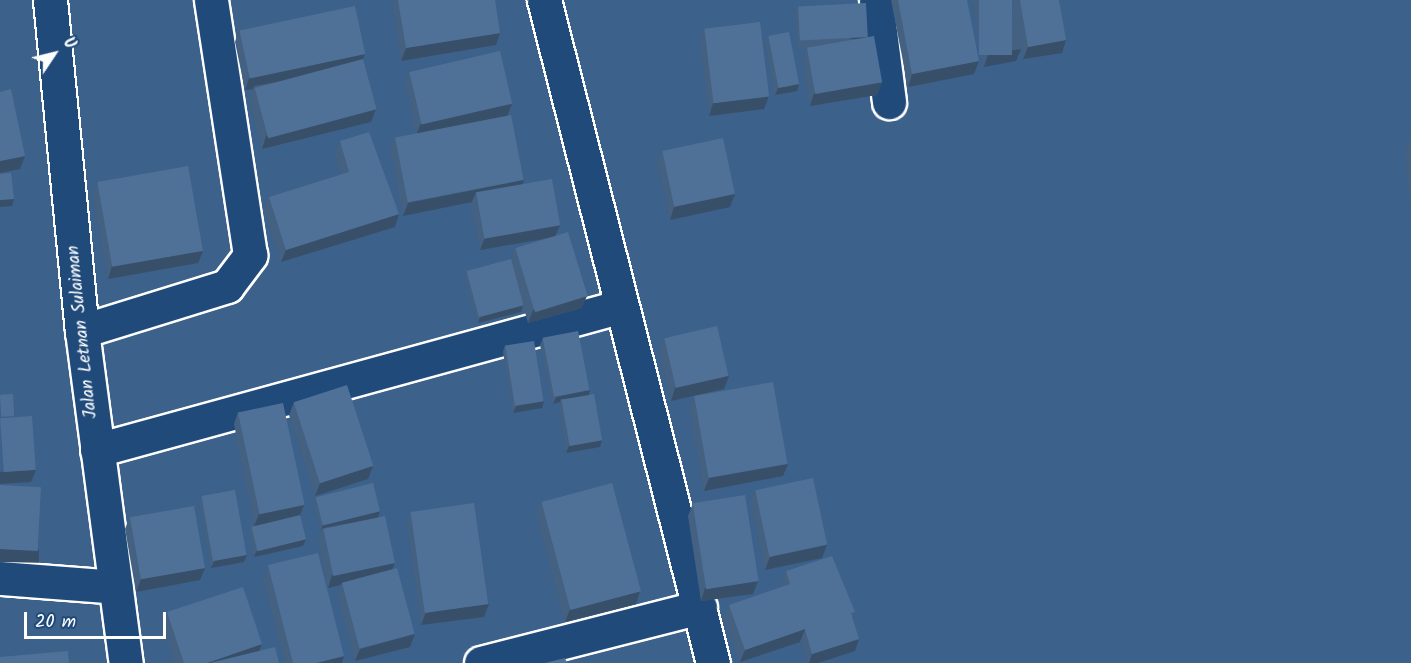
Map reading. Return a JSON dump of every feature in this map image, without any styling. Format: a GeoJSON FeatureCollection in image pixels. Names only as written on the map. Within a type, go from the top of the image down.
{"type":"FeatureCollection","features":[{"type":"Feature","properties":{"kind":"street","name":"Jalan Letnan Sulaiman"},"geometry":{"type":"LineString","coordinates":[[50,0],[82,331],[126,663]]}},
{"type":"Feature","properties":{"kind":"street"},"geometry":{"type":"LineString","coordinates":[[82,331],[227,286],[250,255],[211,0]]}},
{"type":"Feature","properties":{"kind":"street"},"geometry":{"type":"LineString","coordinates":[[544,0],[713,663]]}},
{"type":"Feature","properties":{"kind":"street"},"geometry":{"type":"LineString","coordinates":[[876,0],[889,102]]}},
{"type":"Feature","properties":{"kind":"street"},"geometry":{"type":"LineString","coordinates":[[97,450],[622,306]]}},
{"type":"Feature","properties":{"kind":"street"},"geometry":{"type":"LineString","coordinates":[[0,578],[116,587]]}},
{"type":"Feature","properties":{"kind":"street"},"geometry":{"type":"LineString","coordinates":[[481,663],[700,608]]}},
{"type":"Feature","properties":{"kind":"shaded area"},"geometry":{"type":"Polygon","coordinates":[[[0,0],[1411,0],[1411,663],[0,663],[0,0]]]}},
{"type":"Feature","properties":{"kind":"building"},"geometry":{"type":"Polygon","coordinates":[[[398,0],[495,0],[500,33],[406,48],[398,0]]]}},
{"type":"Feature","properties":{"kind":"building"},"geometry":{"type":"Polygon","coordinates":[[[898,0],[967,0],[979,61],[912,74],[898,0]]]}},
{"type":"Feature","properties":{"kind":"building"},"geometry":{"type":"Polygon","coordinates":[[[979,0],[1012,0],[1012,55],[979,55],[979,0]]]}},
{"type":"Feature","properties":{"kind":"building"},"geometry":{"type":"Polygon","coordinates":[[[1020,0],[1059,0],[1066,40],[1028,47],[1020,0]]]}},
{"type":"Feature","properties":{"kind":"building"},"geometry":{"type":"Polygon","coordinates":[[[866,3],[868,37],[800,41],[798,7],[866,3]]]}},
{"type":"Feature","properties":{"kind":"building"},"geometry":{"type":"Polygon","coordinates":[[[355,6],[365,54],[250,78],[240,31],[355,6]]]}},
{"type":"Feature","properties":{"kind":"building"},"geometry":{"type":"Polygon","coordinates":[[[760,22],[769,96],[714,103],[704,29],[760,22]]]}},
{"type":"Feature","properties":{"kind":"building"},"geometry":{"type":"Polygon","coordinates":[[[789,32],[799,84],[778,88],[768,36],[789,32]]]}},
{"type":"Feature","properties":{"kind":"building"},"geometry":{"type":"Polygon","coordinates":[[[874,36],[882,82],[815,94],[807,48],[874,36]]]}},
{"type":"Feature","properties":{"kind":"building"},"geometry":{"type":"Polygon","coordinates":[[[500,51],[512,104],[422,125],[409,72],[500,51]]]}},
{"type":"Feature","properties":{"kind":"building"},"geometry":{"type":"Polygon","coordinates":[[[363,59],[376,109],[268,138],[255,88],[363,59]]]}},
{"type":"Feature","properties":{"kind":"building"},"geometry":{"type":"Polygon","coordinates":[[[11,89],[25,156],[0,161],[0,92],[11,89]]]}},
{"type":"Feature","properties":{"kind":"building"},"geometry":{"type":"Polygon","coordinates":[[[511,115],[524,180],[408,202],[395,138],[511,115]]]}},
{"type":"Feature","properties":{"kind":"building"},"geometry":{"type":"Polygon","coordinates":[[[369,132],[399,214],[286,250],[269,197],[349,172],[340,141],[369,132]]]}},
{"type":"Feature","properties":{"kind":"building"},"geometry":{"type":"Polygon","coordinates":[[[723,138],[735,194],[674,207],[662,151],[723,138]]]}},
{"type":"Feature","properties":{"kind":"building"},"geometry":{"type":"Polygon","coordinates":[[[188,166],[203,251],[112,267],[97,182],[188,166]]]}},
{"type":"Feature","properties":{"kind":"building"},"geometry":{"type":"Polygon","coordinates":[[[11,173],[14,199],[0,200],[0,174],[11,173]]]}},
{"type":"Feature","properties":{"kind":"building"},"geometry":{"type":"Polygon","coordinates":[[[552,179],[560,225],[484,239],[476,192],[552,179]]]}},
{"type":"Feature","properties":{"kind":"building"},"geometry":{"type":"Polygon","coordinates":[[[568,232],[588,296],[535,312],[515,248],[568,232]]]}},
{"type":"Feature","properties":{"kind":"building"},"geometry":{"type":"Polygon","coordinates":[[[511,259],[523,305],[479,317],[467,271],[511,259]]]}},
{"type":"Feature","properties":{"kind":"building"},"geometry":{"type":"Polygon","coordinates":[[[717,326],[728,376],[676,388],[664,338],[717,326]]]}},
{"type":"Feature","properties":{"kind":"building"},"geometry":{"type":"Polygon","coordinates":[[[578,331],[589,390],[554,397],[543,338],[578,331]]]}},
{"type":"Feature","properties":{"kind":"building"},"geometry":{"type":"Polygon","coordinates":[[[534,341],[544,401],[515,406],[505,346],[534,341]]]}},
{"type":"Feature","properties":{"kind":"building"},"geometry":{"type":"Polygon","coordinates":[[[773,382],[787,464],[709,478],[694,396],[773,382]]]}},
{"type":"Feature","properties":{"kind":"building"},"geometry":{"type":"Polygon","coordinates":[[[347,385],[373,466],[320,483],[294,402],[347,385]]]}},
{"type":"Feature","properties":{"kind":"building"},"geometry":{"type":"Polygon","coordinates":[[[13,394],[14,416],[1,417],[0,395],[13,394]]]}},
{"type":"Feature","properties":{"kind":"building"},"geometry":{"type":"Polygon","coordinates":[[[594,394],[602,440],[570,446],[562,400],[594,394]]]}},
{"type":"Feature","properties":{"kind":"building"},"geometry":{"type":"Polygon","coordinates":[[[283,403],[305,505],[260,514],[238,413],[283,403]]]}},
{"type":"Feature","properties":{"kind":"building"},"geometry":{"type":"Polygon","coordinates":[[[32,416],[36,470],[4,472],[0,418],[32,416]]]}},
{"type":"Feature","properties":{"kind":"building"},"geometry":{"type":"Polygon","coordinates":[[[813,478],[827,545],[769,557],[755,490],[813,478]]]}},
{"type":"Feature","properties":{"kind":"building"},"geometry":{"type":"Polygon","coordinates":[[[373,483],[380,511],[323,525],[316,497],[373,483]]]}},
{"type":"Feature","properties":{"kind":"building"},"geometry":{"type":"Polygon","coordinates":[[[612,483],[641,591],[570,610],[541,502],[612,483]]]}},
{"type":"Feature","properties":{"kind":"building"},"geometry":{"type":"Polygon","coordinates":[[[0,485],[41,487],[38,551],[0,549],[0,485]]]}},
{"type":"Feature","properties":{"kind":"building"},"geometry":{"type":"Polygon","coordinates":[[[235,490],[246,555],[213,561],[202,496],[235,490]]]}},
{"type":"Feature","properties":{"kind":"building"},"geometry":{"type":"Polygon","coordinates":[[[745,495],[759,581],[706,589],[693,503],[745,495]]]}},
{"type":"Feature","properties":{"kind":"building"},"geometry":{"type":"Polygon","coordinates":[[[474,503],[488,604],[425,613],[411,512],[474,503]]]}},
{"type":"Feature","properties":{"kind":"building"},"geometry":{"type":"Polygon","coordinates":[[[194,506],[205,568],[141,579],[130,517],[194,506]]]}},
{"type":"Feature","properties":{"kind":"building"},"geometry":{"type":"Polygon","coordinates":[[[300,515],[306,539],[258,551],[251,527],[300,515]]]}},
{"type":"Feature","properties":{"kind":"building"},"geometry":{"type":"Polygon","coordinates":[[[385,516],[395,563],[333,576],[323,529],[385,516]]]}},
{"type":"Feature","properties":{"kind":"building"},"geometry":{"type":"Polygon","coordinates":[[[318,553],[344,656],[316,663],[293,663],[268,565],[318,553]]]}},
{"type":"Feature","properties":{"kind":"building"},"geometry":{"type":"Polygon","coordinates":[[[832,556],[855,612],[851,613],[859,639],[812,654],[805,629],[745,650],[729,605],[790,584],[786,571],[832,556]]]}},
{"type":"Feature","properties":{"kind":"building"},"geometry":{"type":"Polygon","coordinates":[[[397,568],[415,634],[360,648],[342,583],[397,568]]]}},
{"type":"Feature","properties":{"kind":"building"},"geometry":{"type":"Polygon","coordinates":[[[243,587],[262,644],[207,663],[184,663],[167,612],[243,587]]]}},
{"type":"Feature","properties":{"kind":"building"},"geometry":{"type":"Polygon","coordinates":[[[275,647],[279,663],[210,663],[275,647]]]}},
{"type":"Feature","properties":{"kind":"building"},"geometry":{"type":"Polygon","coordinates":[[[68,651],[69,663],[0,663],[0,657],[68,651]]]}},
{"type":"Feature","properties":{"kind":"building"},"geometry":{"type":"Polygon","coordinates":[[[565,658],[567,663],[545,663],[565,658]]]}}]}
